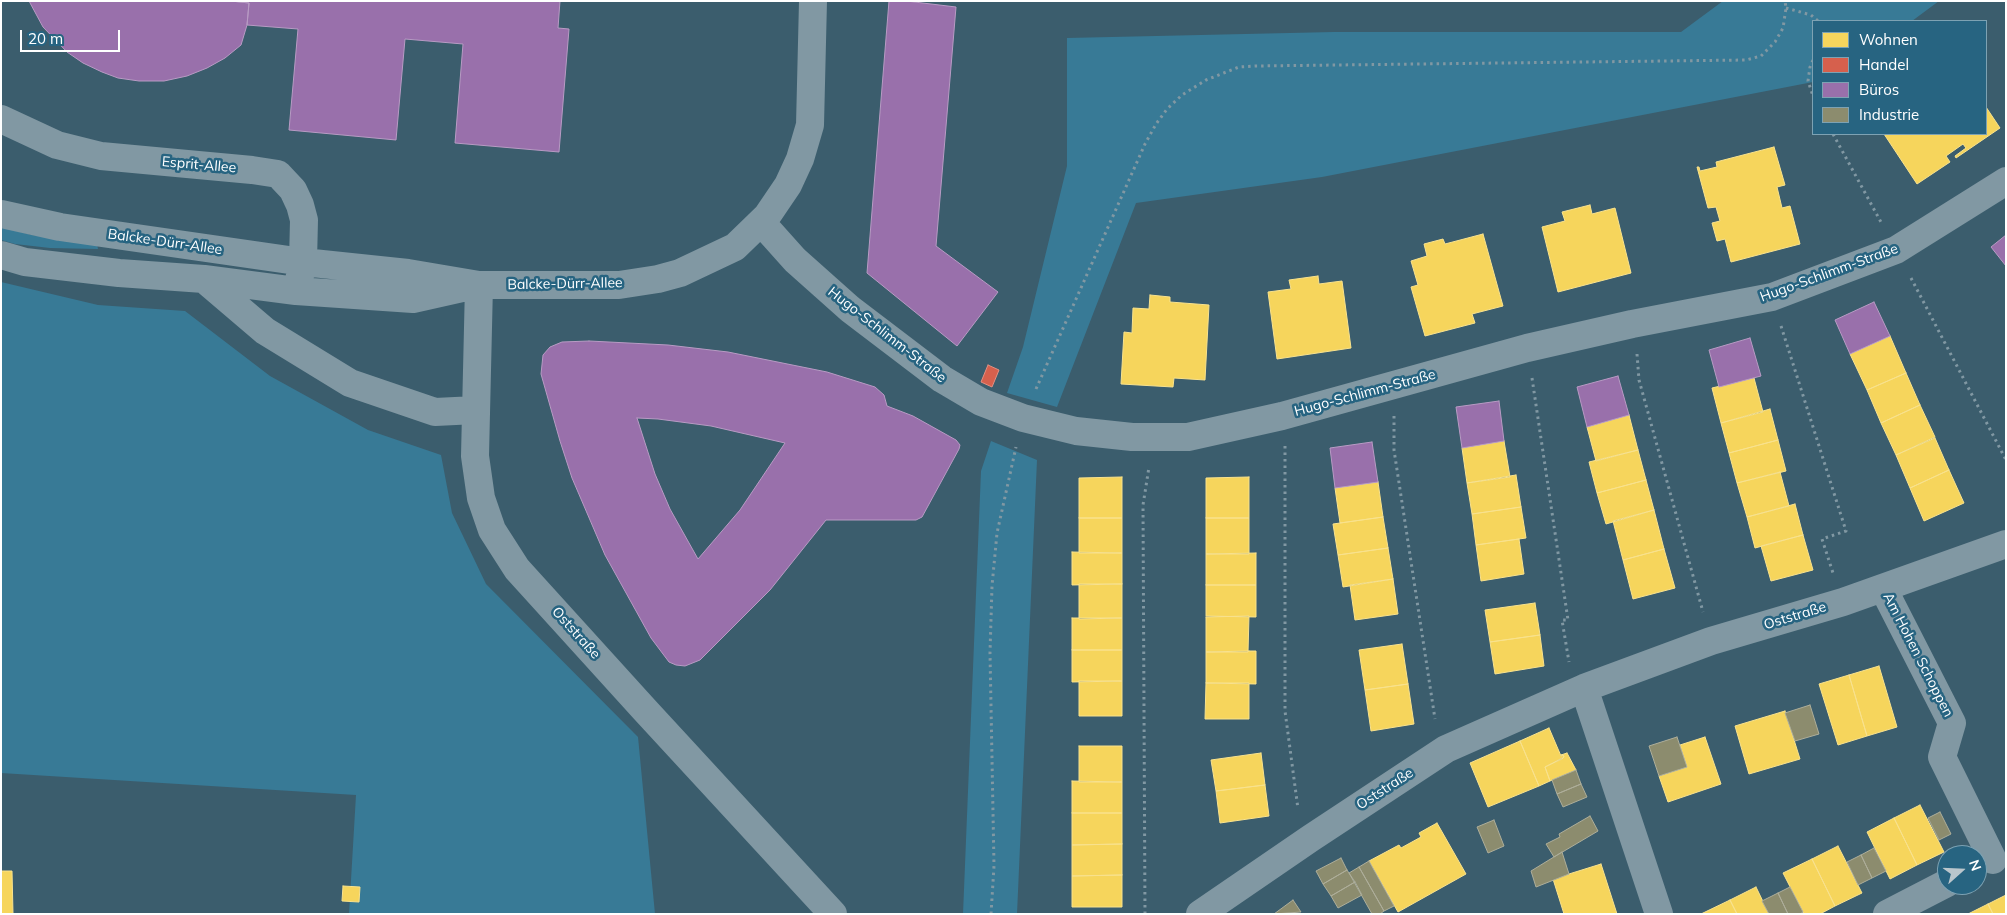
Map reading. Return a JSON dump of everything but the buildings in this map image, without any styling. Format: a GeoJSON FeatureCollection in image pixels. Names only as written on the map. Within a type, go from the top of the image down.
{"type":"FeatureCollection","features":[{"type":"Feature","properties":{"kind":"street","name":"Balcke-Dürr-Allee"},"geometry":{"type":"LineString","coordinates":[[1,214],[60,227],[303,262],[408,273],[478,285],[619,285],[658,279],[680,272],[735,247],[761,222],[788,185],[800,159],[810,125],[813,1]]}},
{"type":"Feature","properties":{"kind":"street","name":"Esprit-Allee"},"geometry":{"type":"LineString","coordinates":[[1,119],[57,145],[101,156],[278,174],[293,190],[304,220],[303,262],[296,291]]}},
{"type":"Feature","properties":{"kind":"street","name":"Hugo-Schlimm-Straße"},"geometry":{"type":"LineString","coordinates":[[761,222],[795,260],[820,283],[896,346],[942,379],[982,402],[1023,418],[1076,431],[1132,437],[1188,437],[1282,416],[1527,348],[1632,324],[1772,297],[1901,260],[2006,181]]}},
{"type":"Feature","properties":{"kind":"street","name":"Balcke-Dürr-Allee"},"geometry":{"type":"LineString","coordinates":[[1,255],[26,262],[119,274],[204,279],[296,291],[413,299],[478,285]]}},
{"type":"Feature","properties":{"kind":"street"},"geometry":{"type":"LineString","coordinates":[[204,279],[265,331],[350,384],[435,412],[476,410]]}},
{"type":"Feature","properties":{"kind":"street","name":"Oststraße"},"geometry":{"type":"LineString","coordinates":[[478,285],[475,456],[481,498],[492,530],[517,569],[831,913]]}},
{"type":"Feature","properties":{"kind":"street","name":"Oststraße"},"geometry":{"type":"LineString","coordinates":[[1200,914],[1446,749],[1581,689],[1711,641],[1843,602],[2006,544]]}},
{"type":"Feature","properties":{"kind":"street","name":"Am Hohen Schoppen"},"geometry":{"type":"LineString","coordinates":[[1883,588],[1952,723],[1942,757],[1992,860]]}},
{"type":"Feature","properties":{"kind":"street"},"geometry":{"type":"LineString","coordinates":[[1581,689],[1659,914]]}},
{"type":"Feature","properties":{"kind":"street"},"geometry":{"type":"LineString","coordinates":[[1887,914],[1937,888]]}},
{"type":"Feature","properties":{"kind":"path"},"geometry":{"type":"LineString","coordinates":[[992,914],[994,866],[990,653],[992,586],[997,533],[1023,418],[1145,144],[1167,109],[1182,95],[1206,80],[1238,67],[1715,62],[1746,60],[1761,56],[1775,42],[1783,28],[1786,8],[1785,1]]}},
{"type":"Feature","properties":{"kind":"path"},"geometry":{"type":"LineString","coordinates":[[1786,8],[1811,15],[1817,20]]}},
{"type":"Feature","properties":{"kind":"path"},"geometry":{"type":"LineString","coordinates":[[1812,62],[1808,81],[1812,93]]}},
{"type":"Feature","properties":{"kind":"path"},"geometry":{"type":"LineString","coordinates":[[1835,135],[2006,460]]}},
{"type":"Feature","properties":{"kind":"path"},"geometry":{"type":"LineString","coordinates":[[1779,319],[1846,531],[1822,539],[1843,602]]}},
{"type":"Feature","properties":{"kind":"path"},"geometry":{"type":"LineString","coordinates":[[1636,346],[1639,380],[1711,641]]}},
{"type":"Feature","properties":{"kind":"path"},"geometry":{"type":"LineString","coordinates":[[1531,370],[1568,620],[1562,620],[1571,674],[1581,689]]}},
{"type":"Feature","properties":{"kind":"path"},"geometry":{"type":"LineString","coordinates":[[1394,416],[1394,450],[1434,717],[1446,749]]}},
{"type":"Feature","properties":{"kind":"path"},"geometry":{"type":"LineString","coordinates":[[1285,442],[1285,711],[1299,816],[1311,838]]}},
{"type":"Feature","properties":{"kind":"path"},"geometry":{"type":"LineString","coordinates":[[1145,914],[1143,505],[1149,464]]}},
{"type":"Feature","properties":{"kind":"shaded area"},"geometry":{"type":"Polygon","coordinates":[[[1723,1],[1939,1],[1913,20],[1812,20],[1812,82],[1322,177],[1136,203],[1057,407],[1007,393],[1023,347],[1067,166],[1067,38],[1334,32],[1681,32],[1723,1]]]}},
{"type":"Feature","properties":{"kind":"shaded area"},"geometry":{"type":"Polygon","coordinates":[[[1,227],[32,235],[97,244],[98,249],[50,248],[15,244],[1,240],[1,227]]]}},
{"type":"Feature","properties":{"kind":"shaded area"},"geometry":{"type":"Polygon","coordinates":[[[1,282],[98,305],[185,311],[270,376],[368,430],[441,455],[452,513],[486,584],[638,737],[655,914],[349,914],[356,795],[1,773],[1,282]]]}},
{"type":"Feature","properties":{"kind":"shaded area"},"geometry":{"type":"Polygon","coordinates":[[[991,441],[1037,460],[1017,914],[963,914],[981,471],[991,441]]]}}]}
